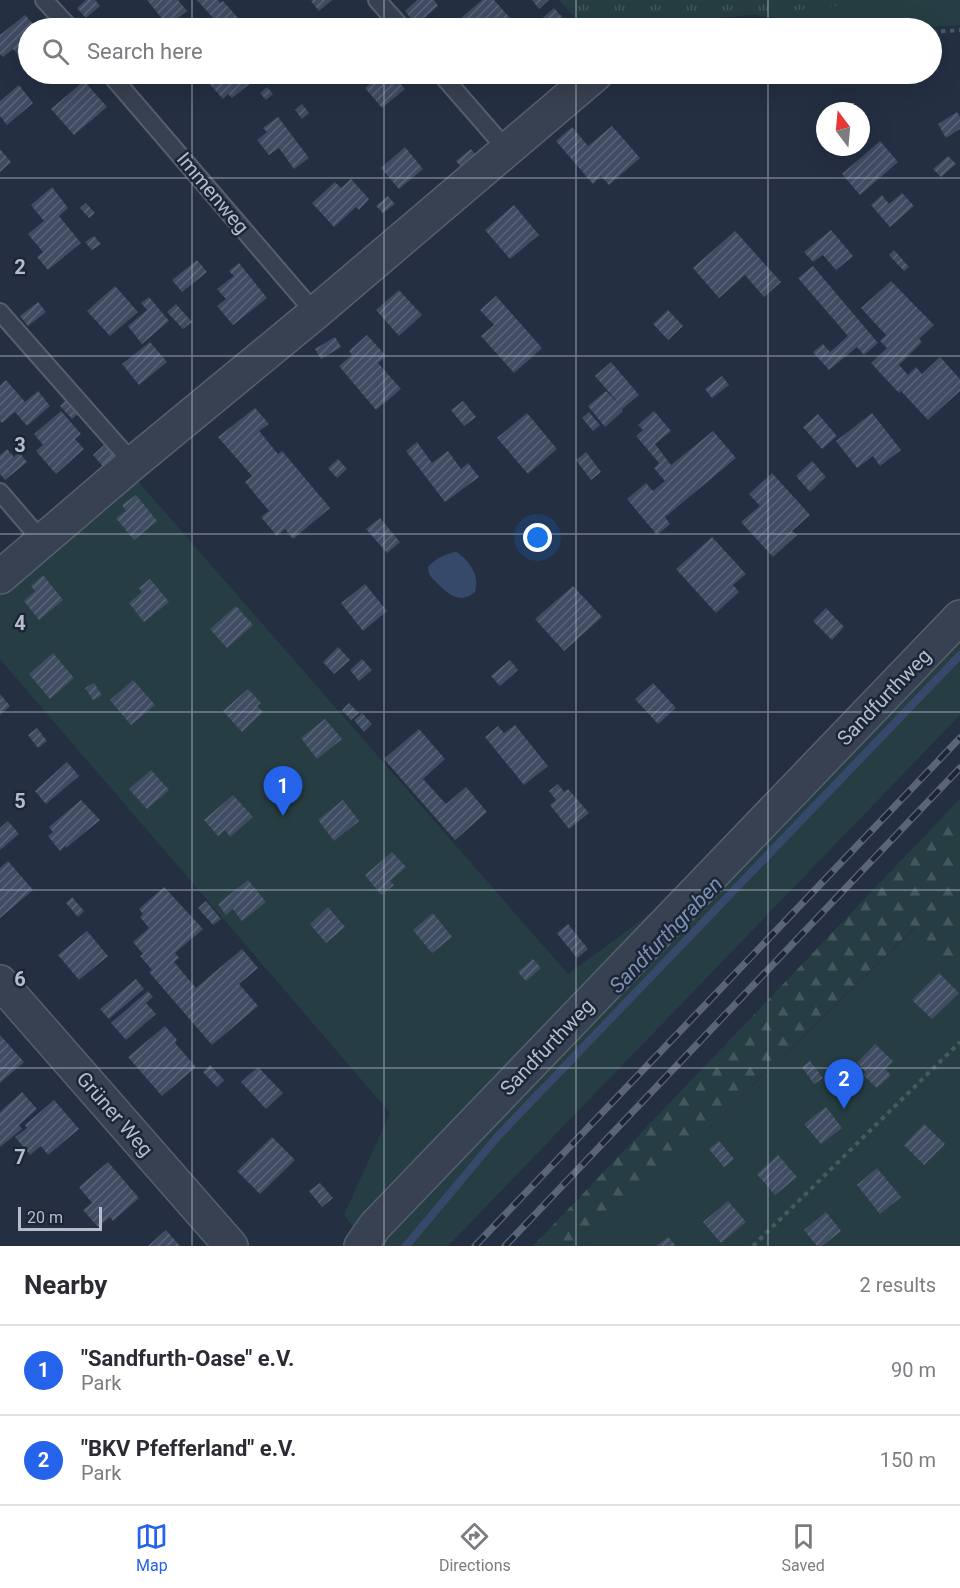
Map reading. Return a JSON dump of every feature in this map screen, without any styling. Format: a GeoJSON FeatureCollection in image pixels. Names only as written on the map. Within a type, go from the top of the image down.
{"type":"FeatureCollection","features":[{"type":"Feature","properties":{"kind":"street"},"geometry":{"type":"LineString","coordinates":[[0,578],[133,463],[315,313],[584,84]]}},
{"type":"Feature","properties":{"kind":"street","name":"Sandfurthweg"},"geometry":{"type":"LineString","coordinates":[[361,1246],[375,1226],[960,617]]}},
{"type":"Feature","properties":{"kind":"street","name":"Grüner Weg"},"geometry":{"type":"LineString","coordinates":[[0,982],[231,1246]]}},
{"type":"Feature","properties":{"kind":"lane"},"geometry":{"type":"LineString","coordinates":[[44,0],[61,18]]}},
{"type":"Feature","properties":{"kind":"lane"},"geometry":{"type":"LineString","coordinates":[[377,0],[393,18]]}},
{"type":"Feature","properties":{"kind":"lane","name":"Immenweg"},"geometry":{"type":"LineString","coordinates":[[119,84],[315,313]]}},
{"type":"Feature","properties":{"kind":"lane"},"geometry":{"type":"LineString","coordinates":[[450,84],[507,150]]}},
{"type":"Feature","properties":{"kind":"lane"},"geometry":{"type":"LineString","coordinates":[[0,312],[133,463]]}},
{"type":"Feature","properties":{"kind":"lane"},"geometry":{"type":"LineString","coordinates":[[0,492],[42,541]]}},
{"type":"Feature","properties":{"kind":"path"},"geometry":{"type":"LineString","coordinates":[[942,31],[960,30]]}},
{"type":"Feature","properties":{"kind":"path"},"geometry":{"type":"LineString","coordinates":[[753,1246],[960,1042]]}},
{"type":"Feature","properties":{"kind":"green space"},"geometry":{"type":"Polygon","coordinates":[[[559,0],[960,0],[960,25],[942,26],[942,18],[779,18],[689,7],[661,18],[574,18],[559,0]]]}},
{"type":"Feature","properties":{"kind":"green space"},"geometry":{"type":"Polygon","coordinates":[[[565,0],[893,0],[720,18],[580,18],[565,0]]]}},
{"type":"Feature","properties":{"kind":"green space"},"geometry":{"type":"Polygon","coordinates":[[[136,479],[568,974],[678,893],[359,1233],[344,1215],[390,1113],[0,659],[0,593],[136,479]]]}},
{"type":"Feature","properties":{"kind":"green space"},"geometry":{"type":"Polygon","coordinates":[[[960,629],[960,715],[448,1246],[370,1246],[960,629]]]}},
{"type":"Feature","properties":{"kind":"green space"},"geometry":{"type":"Polygon","coordinates":[[[960,799],[960,972],[914,928],[587,1246],[533,1246],[960,799]]]}},
{"type":"Feature","properties":{"kind":"green space"},"geometry":{"type":"Polygon","coordinates":[[[915,928],[960,972],[960,1246],[587,1246],[915,928]]]}},
{"type":"Feature","properties":{"kind":"water"},"geometry":{"type":"Polygon","coordinates":[[[456,552],[469,564],[475,575],[475,592],[464,598],[445,591],[432,578],[428,570],[428,567],[437,559],[456,552]]]}},
{"type":"Feature","properties":{"kind":"building"},"geometry":{"type":"Polygon","coordinates":[[[86,0],[95,0],[100,6],[86,18],[77,8],[86,0]]]}},
{"type":"Feature","properties":{"kind":"building"},"geometry":{"type":"Polygon","coordinates":[[[147,0],[178,0],[187,11],[178,18],[162,18],[147,0]]]}},
{"type":"Feature","properties":{"kind":"building"},"geometry":{"type":"Polygon","coordinates":[[[197,0],[218,0],[220,3],[223,1],[238,18],[213,18],[197,0]]]}},
{"type":"Feature","properties":{"kind":"building"},"geometry":{"type":"Polygon","coordinates":[[[332,0],[319,11],[311,1],[332,0]]]}},
{"type":"Feature","properties":{"kind":"building"},"geometry":{"type":"Polygon","coordinates":[[[417,0],[434,0],[438,6],[424,18],[410,18],[405,11],[417,0]]]}},
{"type":"Feature","properties":{"kind":"building"},"geometry":{"type":"Polygon","coordinates":[[[482,0],[494,0],[510,18],[461,18],[482,0]]]}},
{"type":"Feature","properties":{"kind":"building"},"geometry":{"type":"Polygon","coordinates":[[[532,0],[549,0],[539,9],[532,0]]]}},
{"type":"Feature","properties":{"kind":"building"},"geometry":{"type":"Polygon","coordinates":[[[554,8],[563,18],[542,18],[554,8]]]}},
{"type":"Feature","properties":{"kind":"building"},"geometry":{"type":"Polygon","coordinates":[[[18,21],[18,55],[13,49],[3,57],[0,54],[0,35],[18,21]]]}},
{"type":"Feature","properties":{"kind":"building"},"geometry":{"type":"Polygon","coordinates":[[[80,84],[87,84],[107,107],[74,135],[51,109],[80,84]]]}},
{"type":"Feature","properties":{"kind":"building"},"geometry":{"type":"Polygon","coordinates":[[[210,84],[250,84],[232,98],[228,94],[223,99],[210,84]]]}},
{"type":"Feature","properties":{"kind":"building"},"geometry":{"type":"Polygon","coordinates":[[[370,84],[401,84],[405,89],[382,108],[365,88],[370,84]]]}},
{"type":"Feature","properties":{"kind":"building"},"geometry":{"type":"Polygon","coordinates":[[[19,85],[33,103],[7,125],[0,116],[0,101],[19,85]]]}},
{"type":"Feature","properties":{"kind":"building"},"geometry":{"type":"Polygon","coordinates":[[[267,87],[273,94],[266,100],[260,93],[267,87]]]}},
{"type":"Feature","properties":{"kind":"building"},"geometry":{"type":"Polygon","coordinates":[[[302,104],[309,113],[302,119],[295,110],[302,104]]]}},
{"type":"Feature","properties":{"kind":"building"},"geometry":{"type":"Polygon","coordinates":[[[957,112],[960,117],[960,129],[946,138],[938,124],[957,112]]]}},
{"type":"Feature","properties":{"kind":"building"},"geometry":{"type":"Polygon","coordinates":[[[278,117],[309,158],[294,169],[279,148],[269,155],[257,140],[267,132],[263,128],[278,117]]]}},
{"type":"Feature","properties":{"kind":"building"},"geometry":{"type":"Polygon","coordinates":[[[612,126],[640,158],[609,185],[601,176],[593,184],[556,141],[572,127],[588,146],[612,126]]]}},
{"type":"Feature","properties":{"kind":"building"},"geometry":{"type":"Polygon","coordinates":[[[880,141],[898,162],[860,195],[842,174],[863,156],[870,156],[870,150],[880,141]]]}},
{"type":"Feature","properties":{"kind":"building"},"geometry":{"type":"Polygon","coordinates":[[[405,147],[423,169],[399,189],[381,168],[405,147]]]}},
{"type":"Feature","properties":{"kind":"building"},"geometry":{"type":"Polygon","coordinates":[[[0,149],[11,162],[0,172],[0,149]]]}},
{"type":"Feature","properties":{"kind":"building"},"geometry":{"type":"Polygon","coordinates":[[[471,149],[477,157],[462,168],[456,161],[471,149]]]}},
{"type":"Feature","properties":{"kind":"building"},"geometry":{"type":"Polygon","coordinates":[[[948,156],[956,164],[941,177],[933,169],[948,156]]]}},
{"type":"Feature","properties":{"kind":"building"},"geometry":{"type":"Polygon","coordinates":[[[351,179],[369,199],[359,210],[356,207],[334,227],[312,203],[335,182],[341,188],[351,179]]]}},
{"type":"Feature","properties":{"kind":"building"},"geometry":{"type":"Polygon","coordinates":[[[52,187],[68,208],[59,216],[81,243],[48,270],[37,257],[43,252],[28,234],[44,221],[31,205],[52,187]]]}},
{"type":"Feature","properties":{"kind":"building"},"geometry":{"type":"Polygon","coordinates":[[[902,193],[914,206],[890,227],[871,205],[882,195],[889,204],[902,193]]]}},
{"type":"Feature","properties":{"kind":"building"},"geometry":{"type":"Polygon","coordinates":[[[388,196],[395,204],[383,213],[376,206],[388,196]]]}},
{"type":"Feature","properties":{"kind":"building"},"geometry":{"type":"Polygon","coordinates":[[[86,203],[95,213],[89,218],[80,208],[86,203]]]}},
{"type":"Feature","properties":{"kind":"building"},"geometry":{"type":"Polygon","coordinates":[[[514,205],[539,235],[510,259],[485,230],[514,205]]]}},
{"type":"Feature","properties":{"kind":"building"},"geometry":{"type":"Polygon","coordinates":[[[831,230],[853,256],[836,270],[823,255],[813,262],[804,252],[831,230]]]}},
{"type":"Feature","properties":{"kind":"building"},"geometry":{"type":"Polygon","coordinates":[[[735,231],[781,282],[764,297],[745,275],[719,298],[693,268],[735,231]]]}},
{"type":"Feature","properties":{"kind":"building"},"geometry":{"type":"Polygon","coordinates":[[[94,236],[101,244],[92,250],[85,242],[94,236]]]}},
{"type":"Feature","properties":{"kind":"building"},"geometry":{"type":"Polygon","coordinates":[[[894,250],[909,267],[904,271],[889,255],[894,250]]]}},
{"type":"Feature","properties":{"kind":"building"},"geometry":{"type":"Polygon","coordinates":[[[197,260],[207,272],[182,292],[172,280],[197,260]]]}},
{"type":"Feature","properties":{"kind":"building"},"geometry":{"type":"Polygon","coordinates":[[[239,263],[267,298],[233,325],[217,306],[226,299],[217,289],[234,276],[229,271],[239,263]]]}},
{"type":"Feature","properties":{"kind":"building"},"geometry":{"type":"Polygon","coordinates":[[[813,266],[878,343],[864,355],[857,347],[829,370],[813,352],[823,344],[830,352],[848,336],[798,278],[813,266]]]}},
{"type":"Feature","properties":{"kind":"building"},"geometry":{"type":"Polygon","coordinates":[[[891,281],[934,325],[919,339],[922,342],[899,365],[908,375],[916,367],[922,374],[940,357],[960,379],[960,391],[928,420],[871,363],[887,348],[880,341],[886,335],[861,308],[891,281]]]}},
{"type":"Feature","properties":{"kind":"building"},"geometry":{"type":"Polygon","coordinates":[[[115,286],[138,312],[110,336],[87,311],[115,286]]]}},
{"type":"Feature","properties":{"kind":"building"},"geometry":{"type":"Polygon","coordinates":[[[399,290],[422,315],[399,336],[376,310],[399,290]]]}},
{"type":"Feature","properties":{"kind":"building"},"geometry":{"type":"Polygon","coordinates":[[[496,296],[542,348],[514,373],[481,336],[494,325],[480,310],[496,296]]]}},
{"type":"Feature","properties":{"kind":"building"},"geometry":{"type":"Polygon","coordinates":[[[149,297],[169,321],[142,344],[128,326],[147,310],[141,303],[149,297]]]}},
{"type":"Feature","properties":{"kind":"building"},"geometry":{"type":"Polygon","coordinates":[[[38,302],[46,312],[28,326],[20,316],[38,302]]]}},
{"type":"Feature","properties":{"kind":"building"},"geometry":{"type":"Polygon","coordinates":[[[176,304],[192,322],[183,329],[167,312],[176,304]]]}},
{"type":"Feature","properties":{"kind":"building"},"geometry":{"type":"Polygon","coordinates":[[[668,310],[683,326],[668,340],[653,324],[668,310]]]}},
{"type":"Feature","properties":{"kind":"building"},"geometry":{"type":"Polygon","coordinates":[[[367,335],[386,356],[378,363],[401,389],[376,410],[339,366],[352,355],[349,351],[367,335]]]}},
{"type":"Feature","properties":{"kind":"building"},"geometry":{"type":"Polygon","coordinates":[[[335,337],[341,347],[321,359],[315,349],[335,337]]]}},
{"type":"Feature","properties":{"kind":"building"},"geometry":{"type":"Polygon","coordinates":[[[150,342],[167,362],[139,385],[122,364],[150,342]]]}},
{"type":"Feature","properties":{"kind":"building"},"geometry":{"type":"Polygon","coordinates":[[[611,362],[639,395],[605,427],[588,406],[606,391],[620,405],[595,376],[611,362]]]}},
{"type":"Feature","properties":{"kind":"building"},"geometry":{"type":"Polygon","coordinates":[[[722,376],[729,385],[712,398],[705,389],[722,376]]]}},
{"type":"Feature","properties":{"kind":"building"},"geometry":{"type":"Polygon","coordinates":[[[6,380],[25,402],[38,391],[50,406],[27,426],[15,412],[2,423],[0,421],[0,386],[6,380]]]}},
{"type":"Feature","properties":{"kind":"building"},"geometry":{"type":"Polygon","coordinates":[[[66,400],[78,414],[72,419],[60,406],[66,400]]]}},
{"type":"Feature","properties":{"kind":"building"},"geometry":{"type":"Polygon","coordinates":[[[463,401],[476,417],[464,426],[451,410],[463,401]]]}},
{"type":"Feature","properties":{"kind":"building"},"geometry":{"type":"Polygon","coordinates":[[[255,408],[269,424],[259,431],[278,454],[282,451],[330,508],[293,539],[285,529],[277,536],[261,517],[269,511],[245,482],[252,476],[218,437],[255,408]]]}},
{"type":"Feature","properties":{"kind":"building"},"geometry":{"type":"Polygon","coordinates":[[[61,411],[81,434],[75,439],[84,449],[56,474],[36,451],[43,445],[34,434],[61,411]]]}},
{"type":"Feature","properties":{"kind":"building"},"geometry":{"type":"Polygon","coordinates":[[[654,411],[671,431],[655,444],[671,465],[713,431],[736,458],[665,517],[670,524],[657,535],[627,499],[646,483],[653,491],[665,481],[654,468],[659,463],[636,436],[643,430],[638,425],[654,411]]]}},
{"type":"Feature","properties":{"kind":"building"},"geometry":{"type":"Polygon","coordinates":[[[589,412],[600,425],[593,431],[582,418],[589,412]]]}},
{"type":"Feature","properties":{"kind":"building"},"geometry":{"type":"Polygon","coordinates":[[[527,413],[557,449],[528,474],[497,438],[527,413]]]}},
{"type":"Feature","properties":{"kind":"building"},"geometry":{"type":"Polygon","coordinates":[[[872,413],[901,450],[880,466],[873,456],[857,468],[836,441],[872,413]]]}},
{"type":"Feature","properties":{"kind":"building"},"geometry":{"type":"Polygon","coordinates":[[[818,414],[837,436],[822,449],[803,427],[818,414]]]}},
{"type":"Feature","properties":{"kind":"building"},"geometry":{"type":"Polygon","coordinates":[[[417,442],[432,463],[448,451],[461,469],[468,463],[479,477],[445,502],[406,451],[417,442]]]}},
{"type":"Feature","properties":{"kind":"building"},"geometry":{"type":"Polygon","coordinates":[[[104,445],[117,459],[105,469],[93,455],[104,445]]]}},
{"type":"Feature","properties":{"kind":"building"},"geometry":{"type":"Polygon","coordinates":[[[7,449],[14,457],[19,452],[27,462],[5,480],[0,474],[0,455],[7,449]]]}},
{"type":"Feature","properties":{"kind":"building"},"geometry":{"type":"Polygon","coordinates":[[[586,452],[601,472],[591,480],[576,460],[586,452]]]}},
{"type":"Feature","properties":{"kind":"building"},"geometry":{"type":"Polygon","coordinates":[[[338,459],[347,469],[337,478],[328,468],[338,459]]]}},
{"type":"Feature","properties":{"kind":"building"},"geometry":{"type":"Polygon","coordinates":[[[812,461],[826,477],[810,492],[796,476],[812,461]]]}},
{"type":"Feature","properties":{"kind":"building"},"geometry":{"type":"Polygon","coordinates":[[[772,473],[810,515],[792,531],[797,535],[773,557],[741,522],[760,506],[749,494],[772,473]]]}},
{"type":"Feature","properties":{"kind":"building"},"geometry":{"type":"Polygon","coordinates":[[[136,495],[157,521],[134,540],[116,518],[126,511],[122,505],[136,495]]]}},
{"type":"Feature","properties":{"kind":"building"},"geometry":{"type":"Polygon","coordinates":[[[380,518],[400,542],[387,553],[366,529],[380,518]]]}},
{"type":"Feature","properties":{"kind":"building"},"geometry":{"type":"Polygon","coordinates":[[[712,537],[746,574],[733,585],[739,592],[716,613],[676,569],[712,537]]]}},
{"type":"Feature","properties":{"kind":"building"},"geometry":{"type":"Polygon","coordinates":[[[43,575],[63,600],[39,620],[24,601],[35,591],[31,586],[43,575]]]}},
{"type":"Feature","properties":{"kind":"building"},"geometry":{"type":"Polygon","coordinates":[[[150,579],[169,602],[144,622],[129,603],[142,592],[139,588],[150,579]]]}},
{"type":"Feature","properties":{"kind":"building"},"geometry":{"type":"Polygon","coordinates":[[[365,584],[387,611],[363,631],[341,603],[365,584]]]}},
{"type":"Feature","properties":{"kind":"building"},"geometry":{"type":"Polygon","coordinates":[[[573,586],[602,617],[564,651],[535,619],[573,586]]]}},
{"type":"Feature","properties":{"kind":"building"},"geometry":{"type":"Polygon","coordinates":[[[236,606],[253,625],[227,648],[210,629],[236,606]]]}},
{"type":"Feature","properties":{"kind":"building"},"geometry":{"type":"Polygon","coordinates":[[[826,608],[844,627],[832,640],[813,621],[826,608]]]}},
{"type":"Feature","properties":{"kind":"building"},"geometry":{"type":"Polygon","coordinates":[[[338,647],[350,660],[334,674],[323,662],[338,647]]]}},
{"type":"Feature","properties":{"kind":"building"},"geometry":{"type":"Polygon","coordinates":[[[53,653],[74,678],[50,699],[29,674],[53,653]]]}},
{"type":"Feature","properties":{"kind":"building"},"geometry":{"type":"Polygon","coordinates":[[[362,659],[372,670],[359,681],[350,670],[362,659]]]}},
{"type":"Feature","properties":{"kind":"building"},"geometry":{"type":"Polygon","coordinates":[[[510,660],[518,670],[500,686],[491,676],[510,660]]]}},
{"type":"Feature","properties":{"kind":"building"},"geometry":{"type":"Polygon","coordinates":[[[133,680],[155,705],[131,725],[110,700],[133,680]]]}},
{"type":"Feature","properties":{"kind":"building"},"geometry":{"type":"Polygon","coordinates":[[[94,683],[102,695],[93,700],[85,688],[94,683]]]}},
{"type":"Feature","properties":{"kind":"building"},"geometry":{"type":"Polygon","coordinates":[[[653,683],[676,708],[658,724],[635,699],[653,683]]]}},
{"type":"Feature","properties":{"kind":"building"},"geometry":{"type":"Polygon","coordinates":[[[248,689],[261,703],[257,706],[263,712],[242,732],[223,711],[248,689]]]}},
{"type":"Feature","properties":{"kind":"building"},"geometry":{"type":"Polygon","coordinates":[[[0,694],[10,706],[0,715],[0,694]]]}},
{"type":"Feature","properties":{"kind":"building"},"geometry":{"type":"Polygon","coordinates":[[[349,703],[359,713],[351,720],[342,710],[349,703]]]}},
{"type":"Feature","properties":{"kind":"building"},"geometry":{"type":"Polygon","coordinates":[[[362,713],[372,724],[364,732],[354,720],[362,713]]]}},
{"type":"Feature","properties":{"kind":"building"},"geometry":{"type":"Polygon","coordinates":[[[325,719],[342,739],[317,759],[301,738],[325,719]]]}},
{"type":"Feature","properties":{"kind":"building"},"geometry":{"type":"Polygon","coordinates":[[[515,725],[548,766],[524,785],[485,737],[498,726],[504,733],[515,725]]]}},
{"type":"Feature","properties":{"kind":"building"},"geometry":{"type":"Polygon","coordinates":[[[37,728],[47,741],[38,748],[28,735],[37,728]]]}},
{"type":"Feature","properties":{"kind":"building"},"geometry":{"type":"Polygon","coordinates":[[[419,729],[445,759],[423,779],[446,804],[466,787],[487,812],[455,840],[384,759],[419,729]]]}},
{"type":"Feature","properties":{"kind":"building"},"geometry":{"type":"Polygon","coordinates":[[[67,762],[79,776],[46,804],[35,791],[67,762]]]}},
{"type":"Feature","properties":{"kind":"building"},"geometry":{"type":"Polygon","coordinates":[[[151,770],[169,790],[147,809],[129,789],[151,770]]]}},
{"type":"Feature","properties":{"kind":"building"},"geometry":{"type":"Polygon","coordinates":[[[558,784],[564,792],[568,789],[589,813],[569,829],[550,805],[556,800],[549,791],[558,784]]]}},
{"type":"Feature","properties":{"kind":"building"},"geometry":{"type":"Polygon","coordinates":[[[233,795],[253,817],[230,837],[225,830],[218,836],[204,820],[233,795]]]}},
{"type":"Feature","properties":{"kind":"building"},"geometry":{"type":"Polygon","coordinates":[[[81,800],[100,820],[60,851],[48,836],[53,832],[49,827],[81,800]]]}},
{"type":"Feature","properties":{"kind":"building"},"geometry":{"type":"Polygon","coordinates":[[[343,800],[359,821],[334,841],[318,820],[343,800]]]}},
{"type":"Feature","properties":{"kind":"building"},"geometry":{"type":"Polygon","coordinates":[[[8,821],[19,834],[0,850],[0,828],[8,821]]]}},
{"type":"Feature","properties":{"kind":"building"},"geometry":{"type":"Polygon","coordinates":[[[392,852],[406,867],[390,881],[394,885],[381,895],[365,875],[392,852]]]}},
{"type":"Feature","properties":{"kind":"building"},"geometry":{"type":"Polygon","coordinates":[[[8,861],[33,890],[0,918],[0,868],[8,861]]]}},
{"type":"Feature","properties":{"kind":"building"},"geometry":{"type":"Polygon","coordinates":[[[248,880],[266,902],[242,921],[233,909],[226,915],[218,904],[248,880]]]}},
{"type":"Feature","properties":{"kind":"building"},"geometry":{"type":"Polygon","coordinates":[[[164,887],[203,929],[175,953],[179,958],[174,962],[196,988],[242,949],[258,968],[239,984],[258,1006],[212,1045],[149,972],[152,970],[140,956],[143,954],[133,942],[149,928],[140,917],[143,914],[139,909],[164,887]]]}},
{"type":"Feature","properties":{"kind":"building"},"geometry":{"type":"Polygon","coordinates":[[[72,897],[84,911],[78,917],[66,903],[72,897]]]}},
{"type":"Feature","properties":{"kind":"building"},"geometry":{"type":"Polygon","coordinates":[[[206,901],[221,919],[213,925],[198,908],[206,901]]]}},
{"type":"Feature","properties":{"kind":"building"},"geometry":{"type":"Polygon","coordinates":[[[328,907],[345,927],[326,943],[310,924],[328,907]]]}},
{"type":"Feature","properties":{"kind":"building"},"geometry":{"type":"Polygon","coordinates":[[[433,913],[452,937],[432,953],[413,930],[433,913]]]}},
{"type":"Feature","properties":{"kind":"building"},"geometry":{"type":"Polygon","coordinates":[[[568,924],[588,949],[577,958],[557,933],[568,924]]]}},
{"type":"Feature","properties":{"kind":"building"},"geometry":{"type":"Polygon","coordinates":[[[87,931],[108,956],[79,980],[58,955],[87,931]]]}},
{"type":"Feature","properties":{"kind":"building"},"geometry":{"type":"Polygon","coordinates":[[[533,959],[541,968],[526,981],[518,972],[533,959]]]}},
{"type":"Feature","properties":{"kind":"building"},"geometry":{"type":"Polygon","coordinates":[[[939,973],[959,993],[932,1019],[912,1000],[939,973]]]}},
{"type":"Feature","properties":{"kind":"building"},"geometry":{"type":"Polygon","coordinates":[[[136,979],[144,989],[109,1019],[100,1009],[136,979]]]}},
{"type":"Feature","properties":{"kind":"building"},"geometry":{"type":"Polygon","coordinates":[[[148,991],[153,997],[146,1003],[156,1014],[126,1040],[111,1023],[148,991]]]}},
{"type":"Feature","properties":{"kind":"building"},"geometry":{"type":"Polygon","coordinates":[[[165,1026],[177,1040],[175,1043],[196,1067],[162,1096],[128,1057],[165,1026]]]}},
{"type":"Feature","properties":{"kind":"building"},"geometry":{"type":"Polygon","coordinates":[[[0,1035],[24,1062],[0,1083],[0,1035]]]}},
{"type":"Feature","properties":{"kind":"building"},"geometry":{"type":"Polygon","coordinates":[[[875,1044],[893,1061],[885,1069],[891,1075],[877,1088],[863,1075],[866,1072],[857,1063],[875,1044]]]}},
{"type":"Feature","properties":{"kind":"building"},"geometry":{"type":"Polygon","coordinates":[[[810,1061],[823,1078],[814,1084],[802,1067],[810,1061]]]}},
{"type":"Feature","properties":{"kind":"building"},"geometry":{"type":"Polygon","coordinates":[[[210,1065],[224,1080],[217,1087],[203,1072],[210,1065]]]}},
{"type":"Feature","properties":{"kind":"building"},"geometry":{"type":"Polygon","coordinates":[[[258,1067],[283,1093],[266,1109],[241,1082],[258,1067]]]}},
{"type":"Feature","properties":{"kind":"building"},"geometry":{"type":"Polygon","coordinates":[[[22,1092],[37,1109],[19,1125],[22,1129],[0,1147],[0,1112],[22,1092]]]}},
{"type":"Feature","properties":{"kind":"building"},"geometry":{"type":"Polygon","coordinates":[[[54,1100],[79,1129],[48,1155],[41,1146],[30,1155],[15,1137],[27,1128],[25,1125],[54,1100]]]}},
{"type":"Feature","properties":{"kind":"building"},"geometry":{"type":"Polygon","coordinates":[[[826,1107],[842,1128],[821,1144],[804,1124],[826,1107]]]}},
{"type":"Feature","properties":{"kind":"building"},"geometry":{"type":"Polygon","coordinates":[[[924,1124],[945,1144],[924,1165],[904,1145],[924,1124]]]}},
{"type":"Feature","properties":{"kind":"building"},"geometry":{"type":"Polygon","coordinates":[[[272,1137],[295,1160],[260,1194],[237,1171],[272,1137]]]}},
{"type":"Feature","properties":{"kind":"building"},"geometry":{"type":"Polygon","coordinates":[[[719,1141],[734,1159],[724,1167],[709,1149],[719,1141]]]}},
{"type":"Feature","properties":{"kind":"building"},"geometry":{"type":"Polygon","coordinates":[[[778,1155],[797,1177],[775,1195],[757,1174],[778,1155]]]}},
{"type":"Feature","properties":{"kind":"building"},"geometry":{"type":"Polygon","coordinates":[[[108,1162],[139,1198],[113,1221],[110,1217],[98,1227],[83,1210],[92,1203],[79,1187],[108,1162]]]}},
{"type":"Feature","properties":{"kind":"building"},"geometry":{"type":"Polygon","coordinates":[[[877,1168],[901,1197],[880,1214],[857,1185],[877,1168]]]}},
{"type":"Feature","properties":{"kind":"building"},"geometry":{"type":"Polygon","coordinates":[[[320,1183],[333,1198],[322,1207],[309,1191],[320,1183]]]}},
{"type":"Feature","properties":{"kind":"building"},"geometry":{"type":"Polygon","coordinates":[[[728,1201],[746,1222],[721,1243],[703,1222],[728,1201]]]}},
{"type":"Feature","properties":{"kind":"building"},"geometry":{"type":"Polygon","coordinates":[[[826,1212],[841,1231],[822,1246],[817,1246],[804,1230],[826,1212]]]}},
{"type":"Feature","properties":{"kind":"building"},"geometry":{"type":"Polygon","coordinates":[[[166,1230],[180,1246],[148,1246],[166,1230]]]}},
{"type":"Feature","properties":{"kind":"building"},"geometry":{"type":"Polygon","coordinates":[[[668,1237],[676,1246],[656,1246],[668,1237]]]}},
{"type":"Feature","properties":{"kind":"waterway","name":"Sandfurthgraben"},"geometry":{"type":"LineString","coordinates":[[406,1246],[498,1136],[960,655]]}},
{"type":"Feature","properties":{"kind":"railway"},"geometry":{"type":"LineString","coordinates":[[475,1246],[960,738]]}},
{"type":"Feature","properties":{"kind":"railway"},"geometry":{"type":"LineString","coordinates":[[505,1246],[960,768]]}},
{"type":"Feature","properties":{"kind":"place","name":"\"Sandfurth-Oase\" e.V."},"geometry":{"type":"Point","coordinates":[283,816]}},
{"type":"Feature","properties":{"kind":"place","name":"\"BKV Pfefferland\" e.V."},"geometry":{"type":"Point","coordinates":[844,1109]}}]}
